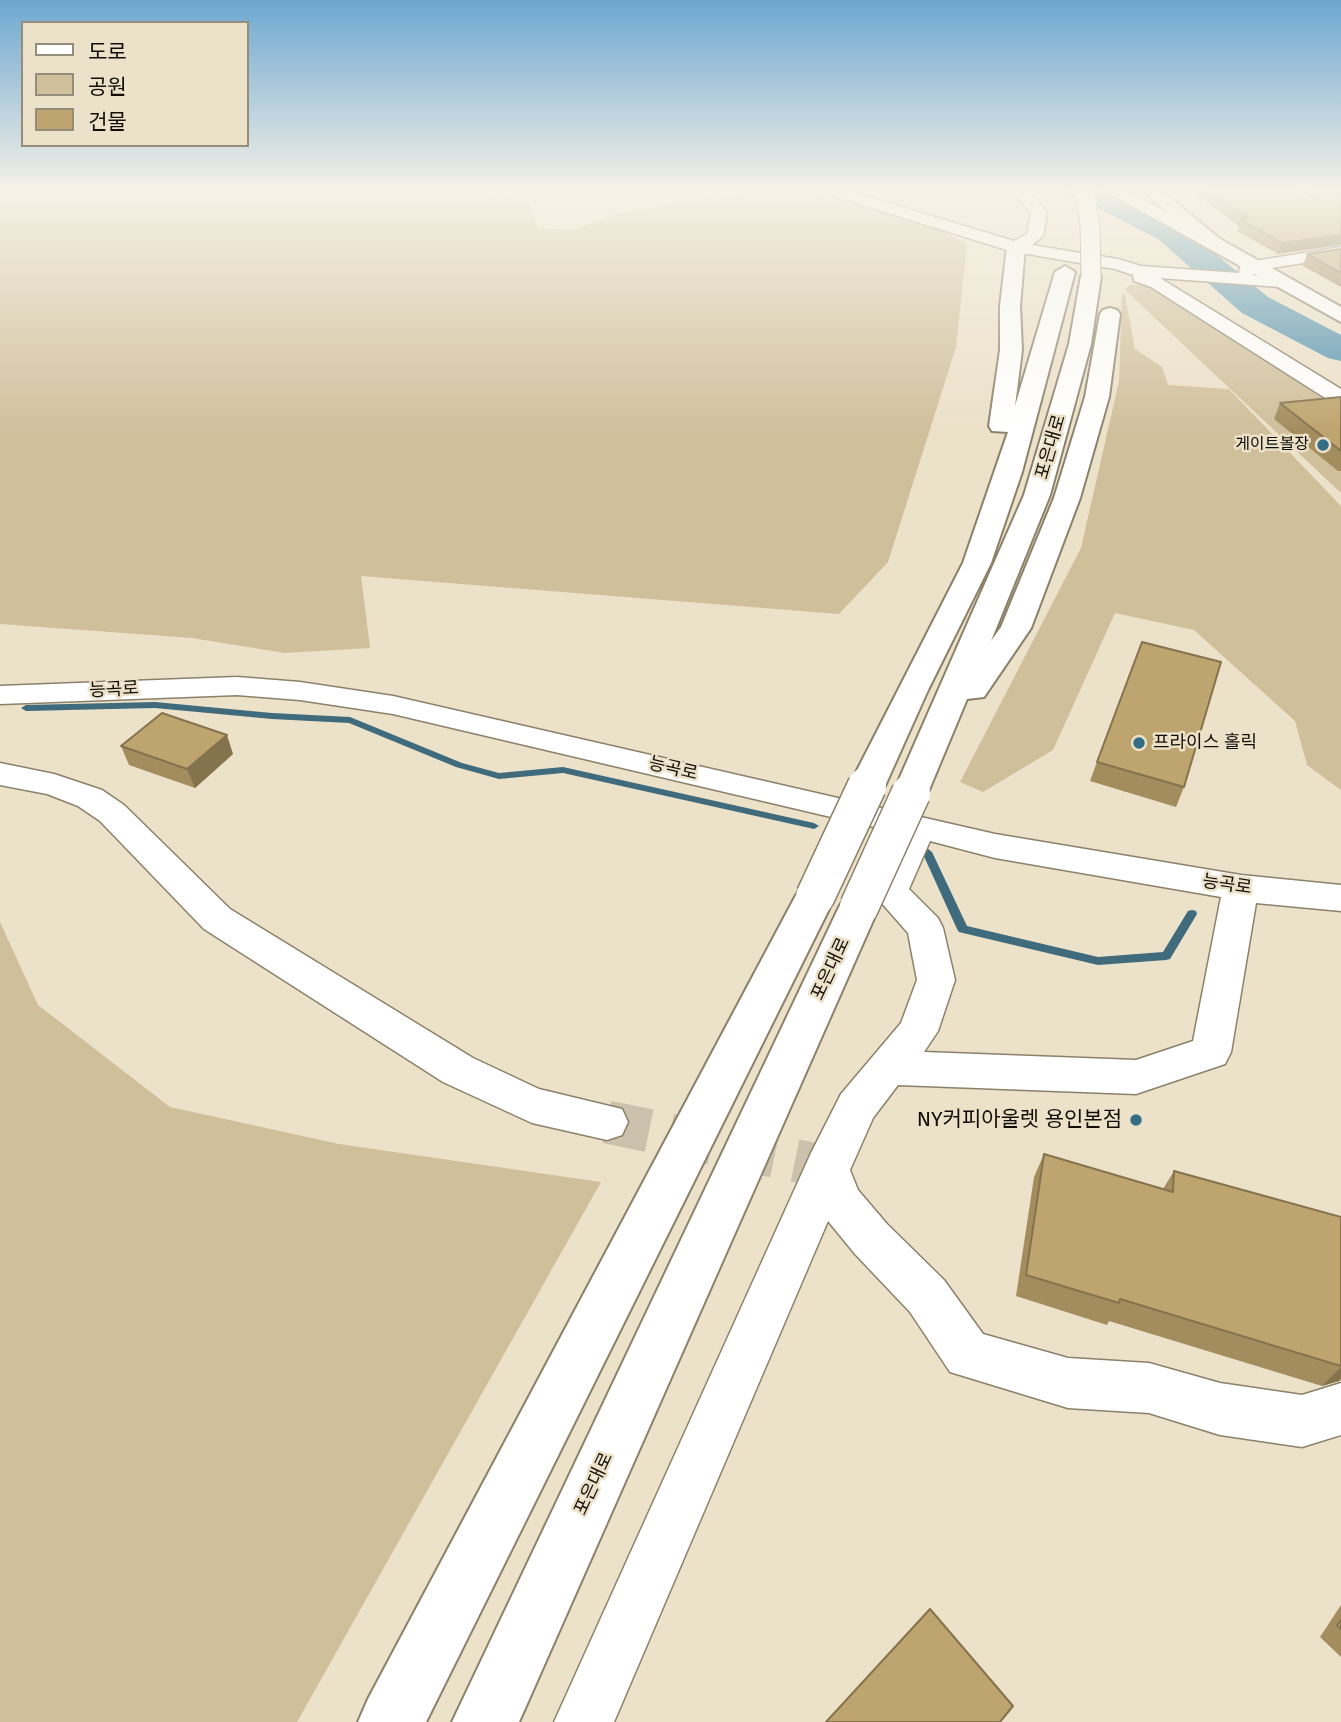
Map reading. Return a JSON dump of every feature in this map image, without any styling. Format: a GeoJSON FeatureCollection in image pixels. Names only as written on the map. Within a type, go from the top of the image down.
{"type":"FeatureCollection","features":[{"type":"Feature","properties":{"kind":"main road"},"geometry":{"type":"LineString","coordinates":[[912,690],[976,519],[997,452],[1011,350],[1010,306],[1014,271]]}},
{"type":"Feature","properties":{"kind":"main road","name":"포은대로"},"geometry":{"type":"LineString","coordinates":[[485,1722],[837,902],[867,786],[912,690],[978,563],[1009,472],[1106,271]]}},
{"type":"Feature","properties":{"kind":"main road","name":"포은대로"},"geometry":{"type":"LineString","coordinates":[[391,1722],[837,902],[915,809],[930,749],[1037,495],[1080,344],[1106,271]]}},
{"type":"Feature","properties":{"kind":"main road"},"geometry":{"type":"LineString","coordinates":[[1251,273],[1279,282],[1341,316]]}},
{"type":"Feature","properties":{"kind":"street"},"geometry":{"type":"LineString","coordinates":[[1121,271],[1157,283],[1341,398]]}},
{"type":"Feature","properties":{"kind":"street"},"geometry":{"type":"LineString","coordinates":[[1212,271],[1258,271]]}},
{"type":"Feature","properties":{"kind":"street"},"geometry":{"type":"LineString","coordinates":[[1255,345],[1241,351],[1317,406],[1341,410]]}},
{"type":"Feature","properties":{"kind":"street","name":"능곡로"},"geometry":{"type":"LineString","coordinates":[[0,695],[237,686],[300,691],[393,705],[915,809],[995,846],[1241,888],[1341,898]]}},
{"type":"Feature","properties":{"kind":"street"},"geometry":{"type":"LineString","coordinates":[[0,774],[54,785],[90,798],[112,813],[217,919],[458,1070],[532,1105],[607,1122]]}},
{"type":"Feature","properties":{"kind":"street"},"geometry":{"type":"LineString","coordinates":[[584,1722],[827,1167],[856,1107],[918,1031],[936,980],[925,928],[890,892],[915,809]]}},
{"type":"Feature","properties":{"kind":"street"},"geometry":{"type":"LineString","coordinates":[[888,1068],[1136,1077],[1211,1052],[1241,888]]}},
{"type":"Feature","properties":{"kind":"street"},"geometry":{"type":"LineString","coordinates":[[827,1167],[841,1203],[871,1240],[927,1296],[968,1354],[1068,1383],[1149,1388],[1220,1409],[1302,1421],[1341,1409]]}},
{"type":"Feature","properties":{"kind":"green space"},"geometry":{"type":"Polygon","coordinates":[[[0,271],[964,271],[956,347],[888,562],[839,614],[361,576],[370,648],[285,653],[192,638],[0,624],[0,271]]]}},
{"type":"Feature","properties":{"kind":"green space"},"geometry":{"type":"Polygon","coordinates":[[[1129,285],[1153,285],[1341,411],[1341,493],[1125,290],[1129,285]]]}},
{"type":"Feature","properties":{"kind":"green space"},"geometry":{"type":"Polygon","coordinates":[[[1122,293],[1125,295],[1135,349],[1162,367],[1168,385],[1229,389],[1341,506],[1341,790],[1307,765],[1295,721],[1194,630],[1115,613],[1053,750],[983,792],[960,782],[1081,548],[1119,381],[1122,293]]]}},
{"type":"Feature","properties":{"kind":"green space"},"geometry":{"type":"Polygon","coordinates":[[[0,922],[38,1005],[170,1107],[339,1144],[601,1182],[297,1722],[0,1722],[0,922]]]}},
{"type":"Feature","properties":{"kind":"building"},"geometry":{"type":"Polygon","coordinates":[[[1341,397],[1341,451],[1280,403],[1341,397]]]}},
{"type":"Feature","properties":{"kind":"building"},"geometry":{"type":"Polygon","coordinates":[[[1142,642],[1221,662],[1184,787],[1097,762],[1142,642]]]}},
{"type":"Feature","properties":{"kind":"building"},"geometry":{"type":"Polygon","coordinates":[[[162,713],[227,735],[187,769],[121,746],[162,713]]]}},
{"type":"Feature","properties":{"kind":"building"},"geometry":{"type":"Polygon","coordinates":[[[1044,1154],[1173,1192],[1174,1171],[1341,1217],[1341,1366],[1120,1299],[1119,1303],[1026,1275],[1044,1154]]]}},
{"type":"Feature","properties":{"kind":"building"},"geometry":{"type":"Polygon","coordinates":[[[930,1609],[1013,1706],[1000,1722],[826,1722],[930,1609]]]}},
{"type":"Feature","properties":{"kind":"waterway"},"geometry":{"type":"LineString","coordinates":[[1215,271],[1255,305],[1341,350]]}},
{"type":"Feature","properties":{"kind":"waterway"},"geometry":{"type":"LineString","coordinates":[[26,708],[155,705],[350,720],[459,765],[499,776],[563,770],[814,826]]}},
{"type":"Feature","properties":{"kind":"waterway"},"geometry":{"type":"LineString","coordinates":[[927,852],[963,929],[1098,961],[1166,956],[1192,914]]}},
{"type":"Feature","properties":{"kind":"tunnel"},"geometry":{"type":"LineString","coordinates":[[607,1122],[827,1167]]}},
{"type":"Feature","properties":{"kind":"place","name":"게이트볼장"},"geometry":{"type":"Point","coordinates":[1323,445]}},
{"type":"Feature","properties":{"kind":"place","name":"프라이스 홀릭"},"geometry":{"type":"Point","coordinates":[1139,743]}},
{"type":"Feature","properties":{"kind":"place","name":"NY커피아울렛 용인본점"},"geometry":{"type":"Point","coordinates":[1136,1120]}}]}
